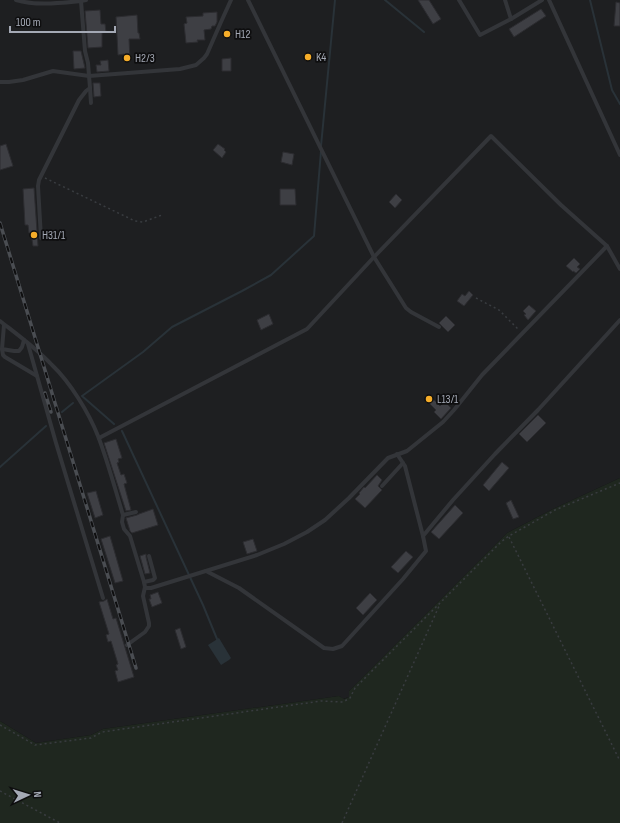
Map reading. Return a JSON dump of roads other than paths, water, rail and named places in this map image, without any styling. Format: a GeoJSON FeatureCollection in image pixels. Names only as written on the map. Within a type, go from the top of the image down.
{"type":"FeatureCollection","features":[{"type":"Feature","properties":{"kind":"lane"},"geometry":{"type":"LineString","coordinates":[[16,0],[38,3],[86,0]]}},
{"type":"Feature","properties":{"kind":"lane"},"geometry":{"type":"LineString","coordinates":[[81,0],[91,103]]}},
{"type":"Feature","properties":{"kind":"lane"},"geometry":{"type":"LineString","coordinates":[[0,82],[23,80],[53,71],[89,76],[180,69],[196,65],[207,54],[231,0]]}},
{"type":"Feature","properties":{"kind":"lane"},"geometry":{"type":"LineString","coordinates":[[248,0],[374,257],[406,308],[439,326]]}},
{"type":"Feature","properties":{"kind":"lane"},"geometry":{"type":"LineString","coordinates":[[459,0],[480,35],[511,19],[542,0]]}},
{"type":"Feature","properties":{"kind":"lane"},"geometry":{"type":"LineString","coordinates":[[505,0],[511,19]]}},
{"type":"Feature","properties":{"kind":"lane"},"geometry":{"type":"LineString","coordinates":[[549,0],[620,155]]}},
{"type":"Feature","properties":{"kind":"lane"},"geometry":{"type":"LineString","coordinates":[[41,238],[38,186],[40,176],[79,100],[90,88]]}},
{"type":"Feature","properties":{"kind":"lane"},"geometry":{"type":"LineString","coordinates":[[99,438],[310,326],[374,257],[491,136],[561,205],[607,246],[620,269]]}},
{"type":"Feature","properties":{"kind":"lane"},"geometry":{"type":"LineString","coordinates":[[145,588],[151,588],[185,578],[257,555],[284,544],[307,532],[325,520],[388,458],[407,451],[443,422],[482,375],[607,246]]}},
{"type":"Feature","properties":{"kind":"lane"},"geometry":{"type":"LineString","coordinates":[[423,536],[452,500],[538,410],[620,320]]}},
{"type":"Feature","properties":{"kind":"lane"},"geometry":{"type":"LineString","coordinates":[[0,321],[26,341],[63,377],[88,415],[99,438],[123,515],[122,522],[124,529],[130,536],[145,588],[143,596],[149,619],[149,626],[145,632],[127,645]]}},
{"type":"Feature","properties":{"kind":"lane"},"geometry":{"type":"LineString","coordinates":[[4,325],[3,354],[5,357],[37,376]]}},
{"type":"Feature","properties":{"kind":"lane"},"geometry":{"type":"LineString","coordinates":[[2,349],[19,351],[26,341]]}},
{"type":"Feature","properties":{"kind":"lane"},"geometry":{"type":"LineString","coordinates":[[26,341],[103,598]]}},
{"type":"Feature","properties":{"kind":"lane"},"geometry":{"type":"LineString","coordinates":[[206,571],[239,588],[324,648],[333,649],[342,646],[403,579],[426,551],[405,466],[397,454]]}},
{"type":"Feature","properties":{"kind":"lane"},"geometry":{"type":"LineString","coordinates":[[382,486],[403,463]]}},
{"type":"Feature","properties":{"kind":"lane"},"geometry":{"type":"LineString","coordinates":[[123,515],[136,512]]}},
{"type":"Feature","properties":{"kind":"lane"},"geometry":{"type":"LineString","coordinates":[[144,582],[155,578],[149,556]]}},
{"type":"Feature","properties":{"kind":"waterway"},"geometry":{"type":"LineString","coordinates":[[321,146],[335,0]]}},
{"type":"Feature","properties":{"kind":"waterway"},"geometry":{"type":"LineString","coordinates":[[385,0],[424,32]]}},
{"type":"Feature","properties":{"kind":"waterway"},"geometry":{"type":"LineString","coordinates":[[590,0],[612,90],[620,104]]}},
{"type":"Feature","properties":{"kind":"waterway"},"geometry":{"type":"LineString","coordinates":[[114,424],[82,396],[143,352],[172,327],[271,275],[314,236],[321,151]]}},
{"type":"Feature","properties":{"kind":"waterway"},"geometry":{"type":"LineString","coordinates":[[62,412],[73,403]]}},
{"type":"Feature","properties":{"kind":"waterway"},"geometry":{"type":"LineString","coordinates":[[0,467],[46,426]]}},
{"type":"Feature","properties":{"kind":"waterway"},"geometry":{"type":"LineString","coordinates":[[122,431],[203,605],[217,639]]}},
{"type":"Feature","properties":{"kind":"railway"},"geometry":{"type":"LineString","coordinates":[[0,223],[136,668]]}},
{"type":"Feature","properties":{"kind":"railway"},"geometry":{"type":"LineString","coordinates":[[45,393],[51,412]]}},
{"type":"Feature","properties":{"kind":"place","name":"H12"},"geometry":{"type":"Point","coordinates":[227,34]}},
{"type":"Feature","properties":{"kind":"place","name":"K4"},"geometry":{"type":"Point","coordinates":[308,57]}},
{"type":"Feature","properties":{"kind":"place","name":"H2/3"},"geometry":{"type":"Point","coordinates":[127,58]}},
{"type":"Feature","properties":{"kind":"place","name":"H31/1"},"geometry":{"type":"Point","coordinates":[34,235]}},
{"type":"Feature","properties":{"kind":"place","name":"L13/1"},"geometry":{"type":"Point","coordinates":[429,399]}}]}
